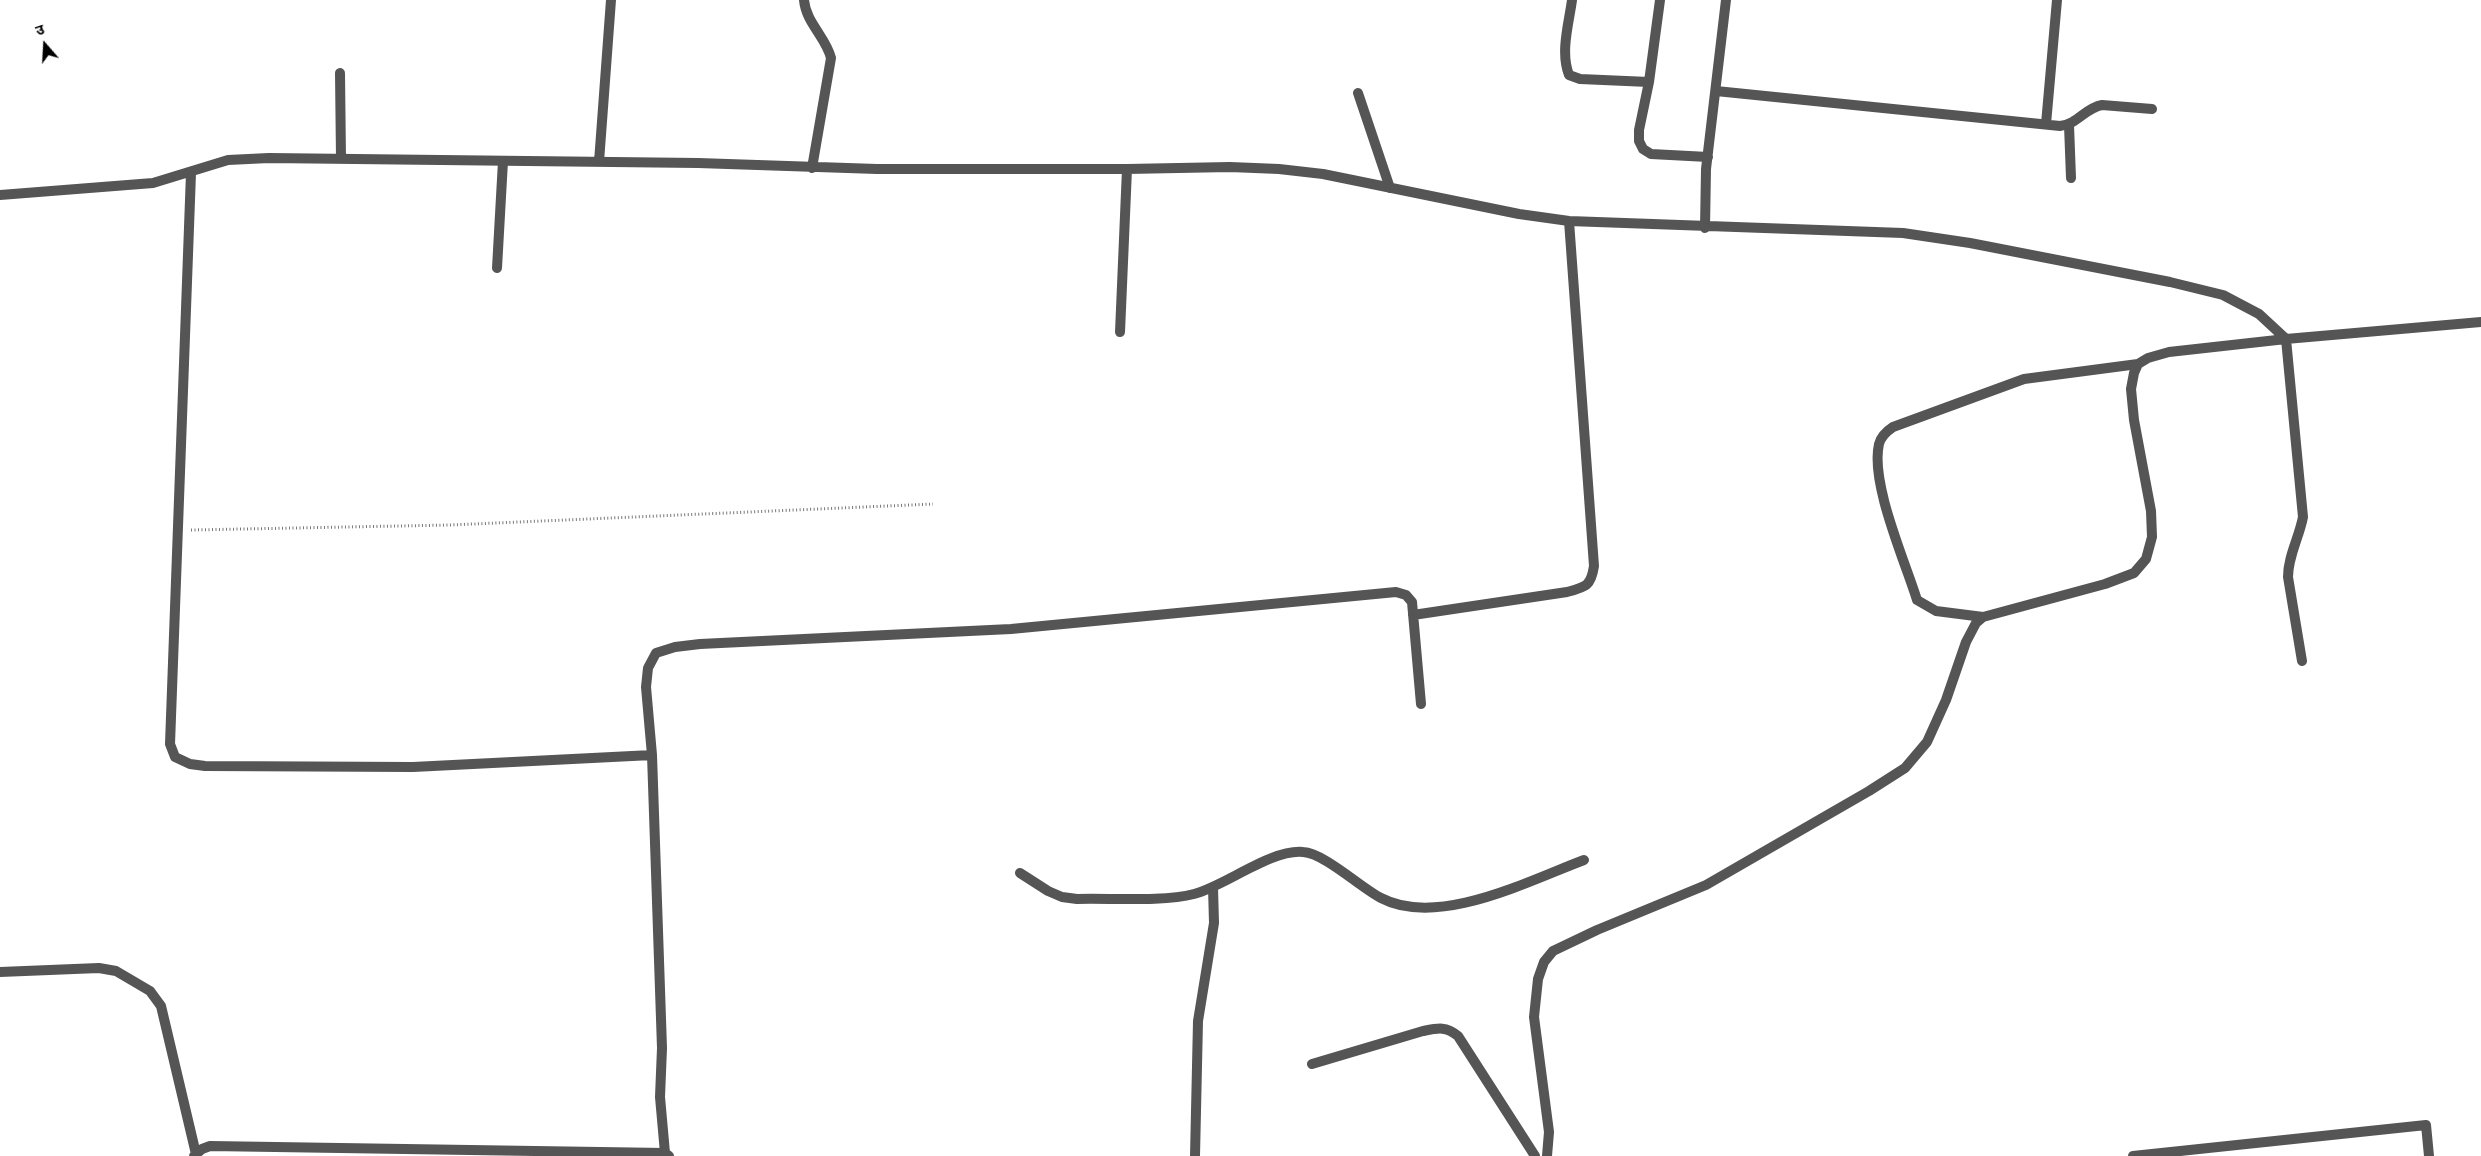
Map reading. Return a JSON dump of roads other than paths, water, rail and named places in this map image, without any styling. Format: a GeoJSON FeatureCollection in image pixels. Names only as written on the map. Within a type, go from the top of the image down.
{"type":"FeatureCollection","features":[{"type":"Feature","properties":{"kind":"street"},"geometry":{"type":"LineString","coordinates":[[599,162],[611,0]]}},
{"type":"Feature","properties":{"kind":"street"},"geometry":{"type":"LineString","coordinates":[[804,0],[805,11],[828,46],[831,58],[812,168]]}},
{"type":"Feature","properties":{"kind":"street"},"geometry":{"type":"LineString","coordinates":[[1572,0],[1565,65],[1569,75],[1580,79],[1649,82]]}},
{"type":"Feature","properties":{"kind":"street"},"geometry":{"type":"LineString","coordinates":[[1660,0],[1649,82],[1639,130],[1639,141],[1643,150],[1651,154],[1708,157]]}},
{"type":"Feature","properties":{"kind":"street"},"geometry":{"type":"LineString","coordinates":[[1705,228],[1708,157],[1726,0]]}},
{"type":"Feature","properties":{"kind":"street"},"geometry":{"type":"LineString","coordinates":[[2046,124],[2057,0]]}},
{"type":"Feature","properties":{"kind":"street"},"geometry":{"type":"LineString","coordinates":[[340,73],[341,159]]}},
{"type":"Feature","properties":{"kind":"street"},"geometry":{"type":"LineString","coordinates":[[1716,90],[2068,125],[2094,106],[2152,109]]}},
{"type":"Feature","properties":{"kind":"street"},"geometry":{"type":"LineString","coordinates":[[1358,93],[1390,188]]}},
{"type":"Feature","properties":{"kind":"street"},"geometry":{"type":"LineString","coordinates":[[2068,125],[2071,178]]}},
{"type":"Feature","properties":{"kind":"street"},"geometry":{"type":"LineString","coordinates":[[0,195],[153,183],[191,173],[228,160],[269,158],[698,163],[812,168],[1127,169],[1230,167],[1279,169],[1323,174],[1518,214],[1569,221],[1705,228],[1903,233],[1970,242],[2170,282],[2223,295],[2259,314],[2286,339],[2303,517],[2300,533],[2288,565],[2288,578],[2302,661]]}},
{"type":"Feature","properties":{"kind":"street"},"geometry":{"type":"LineString","coordinates":[[497,268],[503,160]]}},
{"type":"Feature","properties":{"kind":"street"},"geometry":{"type":"LineString","coordinates":[[1120,332],[1127,169]]}},
{"type":"Feature","properties":{"kind":"street"},"geometry":{"type":"LineString","coordinates":[[191,173],[170,744],[175,757],[190,764],[205,766],[413,767],[652,756]]}},
{"type":"Feature","properties":{"kind":"street"},"geometry":{"type":"LineString","coordinates":[[1413,615],[1567,592],[1585,587],[1592,578],[1594,566],[1588,458],[1569,221]]}},
{"type":"Feature","properties":{"kind":"street"},"geometry":{"type":"LineString","coordinates":[[1983,617],[1936,611],[1924,606],[1917,600],[1883,494],[1878,470],[1879,444],[1884,434],[1893,426],[2024,380],[2138,364],[2148,358],[2169,352],[2286,339],[2481,322]]}},
{"type":"Feature","properties":{"kind":"street"},"geometry":{"type":"LineString","coordinates":[[1547,1156],[1549,1132],[1534,1017],[1538,979],[1544,962],[1553,951],[1706,885],[1905,768],[1927,742],[1946,700],[1966,642],[1976,622],[1983,617],[2127,576],[2134,573],[2146,559],[2152,537],[2151,512],[2134,420],[2131,390],[2134,373],[2138,364]]}},
{"type":"Feature","properties":{"kind":"street"},"geometry":{"type":"LineString","coordinates":[[0,972],[99,968],[116,971],[150,991],[161,1006],[195,1155],[210,1146],[667,1154],[660,1097],[662,1048],[652,756],[646,687],[648,668],[656,654],[675,647],[1012,629],[1396,592],[1406,595],[1412,602],[1421,704]]}},
{"type":"Feature","properties":{"kind":"street"},"geometry":{"type":"LineString","coordinates":[[1020,873],[1048,890],[1062,896],[1077,899],[1183,897],[1213,887],[1237,874],[1286,854],[1303,852],[1317,856],[1381,898],[1398,904],[1421,907],[1454,905],[1481,899],[1584,860]]}},
{"type":"Feature","properties":{"kind":"street"},"geometry":{"type":"LineString","coordinates":[[1195,1156],[1198,1022],[1214,923],[1213,887]]}},
{"type":"Feature","properties":{"kind":"street"},"geometry":{"type":"LineString","coordinates":[[1312,1064],[1423,1030],[1450,1029],[1458,1036],[1535,1156]]}},
{"type":"Feature","properties":{"kind":"street"},"geometry":{"type":"LineString","coordinates":[[2133,1156],[2426,1125],[2428,1156]]}}]}
